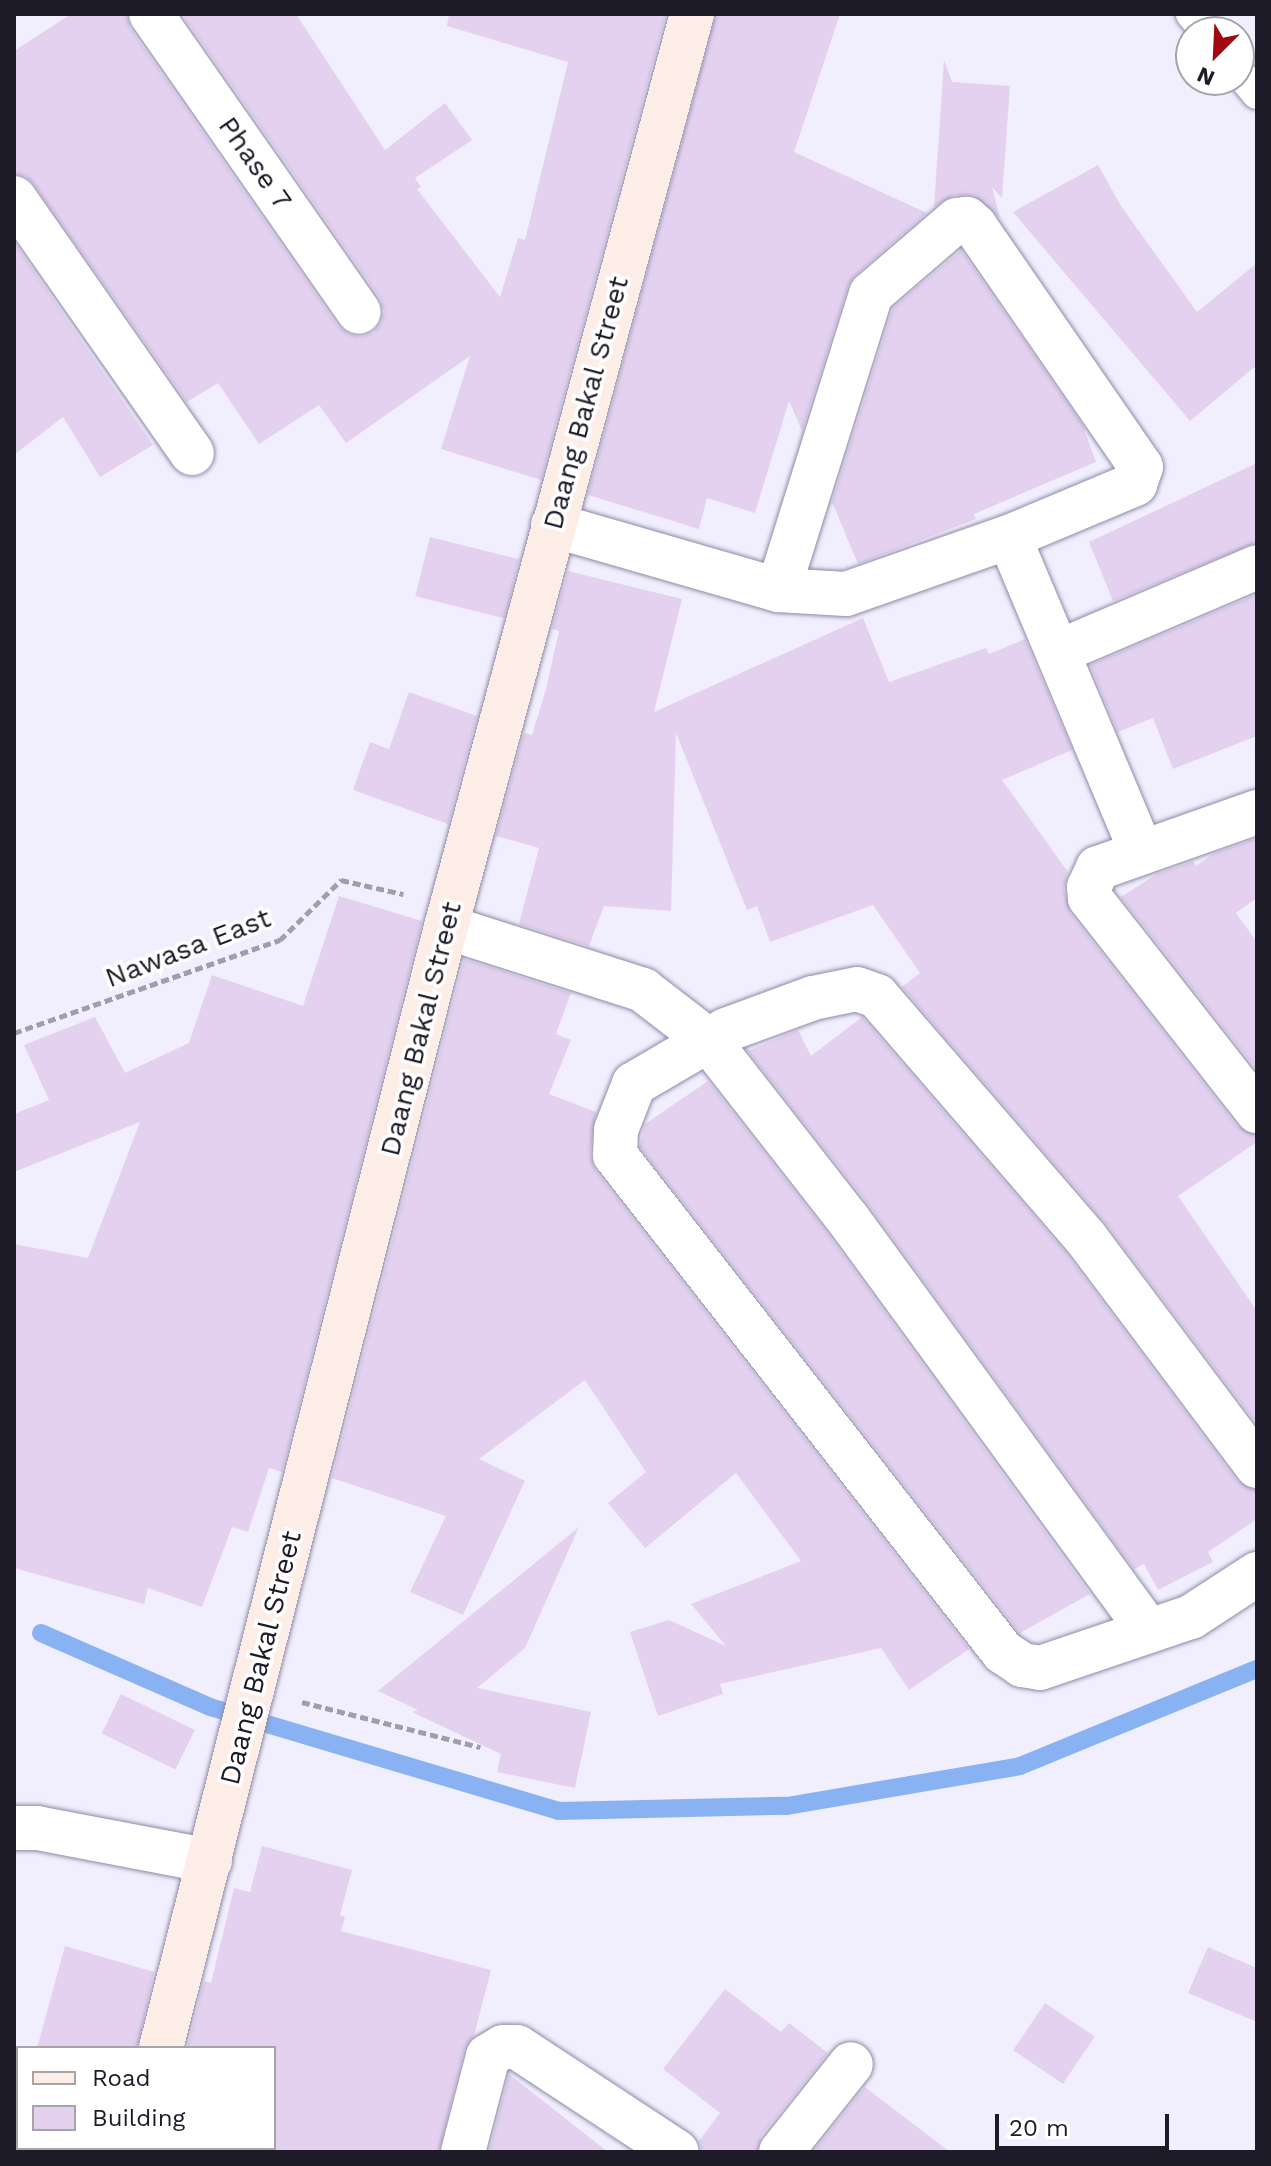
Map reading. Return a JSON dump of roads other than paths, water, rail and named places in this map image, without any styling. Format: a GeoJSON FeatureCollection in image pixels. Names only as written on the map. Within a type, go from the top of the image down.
{"type":"FeatureCollection","features":[{"type":"Feature","properties":{"kind":"street","name":"Phase 7"},"geometry":{"type":"LineString","coordinates":[[151,14],[359,312]]}},
{"type":"Feature","properties":{"kind":"street","name":"Daang Bakal Street"},"geometry":{"type":"LineString","coordinates":[[162,2046],[449,916],[692,14]]}},
{"type":"Feature","properties":{"kind":"street"},"geometry":{"type":"LineString","coordinates":[[14,198],[192,453]]}},
{"type":"Feature","properties":{"kind":"street"},"geometry":{"type":"LineString","coordinates":[[553,525],[778,590],[846,594],[1009,537],[1135,484],[1141,467],[975,226],[967,219],[957,220],[871,294],[778,590]]}},
{"type":"Feature","properties":{"kind":"street"},"geometry":{"type":"LineString","coordinates":[[1009,537],[1141,851]]}},
{"type":"Feature","properties":{"kind":"street"},"geometry":{"type":"LineString","coordinates":[[1058,652],[1257,567]]}},
{"type":"Feature","properties":{"kind":"street"},"geometry":{"type":"LineString","coordinates":[[1257,812],[1098,868],[1089,887],[1090,898],[1257,1111]]}},
{"type":"Feature","properties":{"kind":"street"},"geometry":{"type":"LineString","coordinates":[[449,916],[643,990],[708,1040],[848,1219],[1148,1630]]}},
{"type":"Feature","properties":{"kind":"street"},"geometry":{"type":"LineString","coordinates":[[1257,1466],[1085,1237],[877,996],[857,989],[813,998],[708,1040],[634,1084],[616,1130],[615,1155],[1003,1652],[1022,1665],[1040,1668],[1191,1617],[1257,1574]]}},
{"type":"Feature","properties":{"kind":"street"},"geometry":{"type":"LineString","coordinates":[[14,1828],[37,1828],[210,1861]]}},
{"type":"Feature","properties":{"kind":"street"},"geometry":{"type":"LineString","coordinates":[[463,2152],[488,2056],[503,2047],[517,2047],[677,2152]]}},
{"type":"Feature","properties":{"kind":"street"},"geometry":{"type":"LineString","coordinates":[[781,2152],[851,2064]]}},
{"type":"Feature","properties":{"kind":"waterway"},"geometry":{"type":"LineString","coordinates":[[41,1633],[210,1707],[558,1811],[787,1806],[1020,1766],[1257,1669]]}}]}
